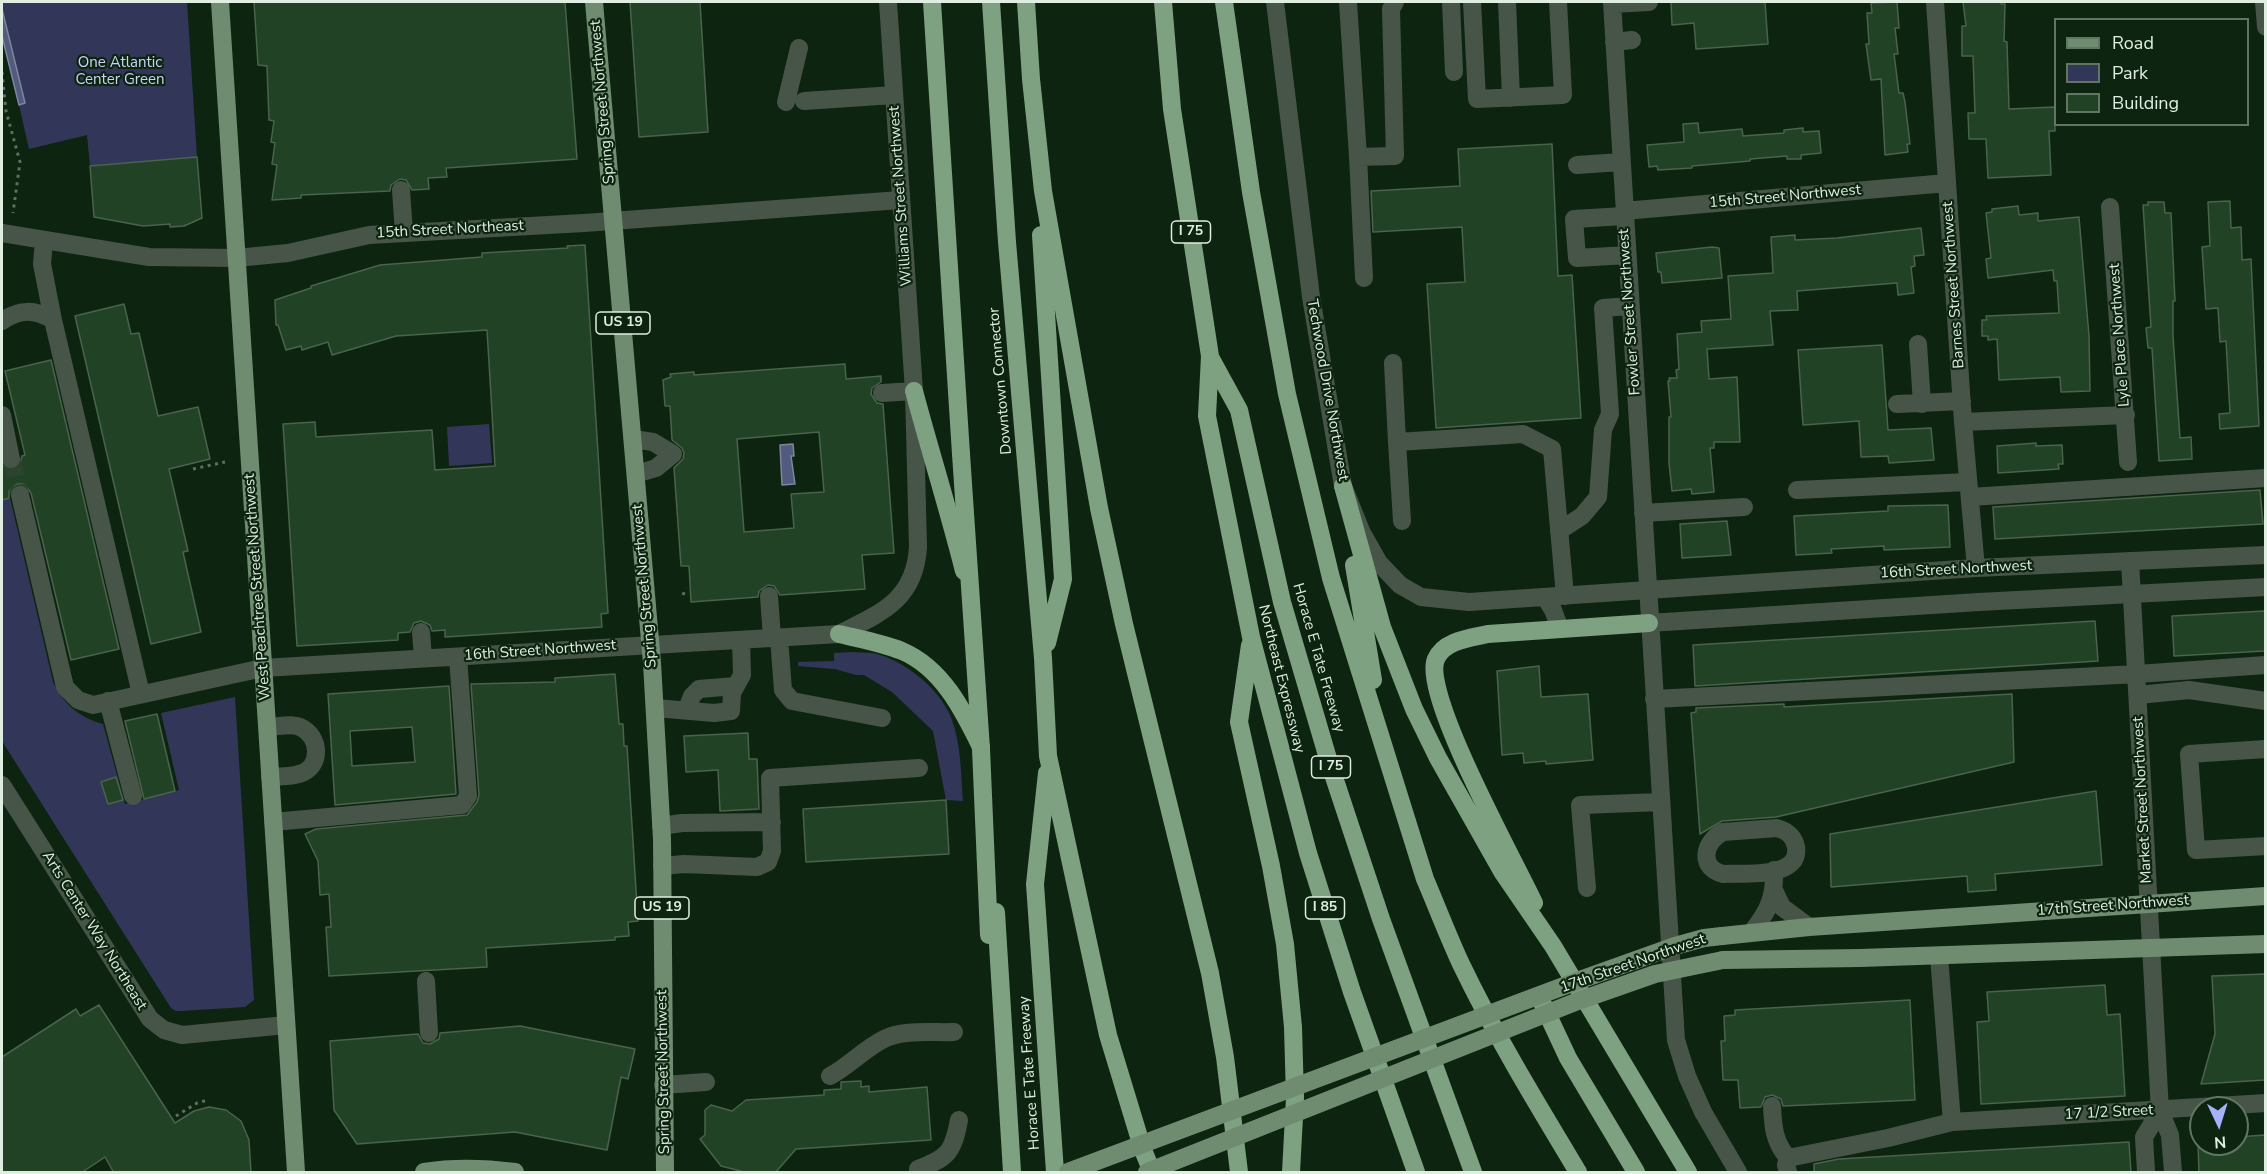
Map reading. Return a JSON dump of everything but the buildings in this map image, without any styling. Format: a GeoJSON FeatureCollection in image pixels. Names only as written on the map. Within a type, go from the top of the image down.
{"type":"FeatureCollection","features":[{"type":"Feature","properties":{"kind":"highway"},"geometry":{"type":"LineString","coordinates":[[932,2],[981,749],[1001,1149],[1005,1173]]}},
{"type":"Feature","properties":{"kind":"highway","name":"Downtown Connector"},"geometry":{"type":"LineString","coordinates":[[992,2],[1007,242],[1043,658],[1048,756]]}},
{"type":"Feature","properties":{"kind":"highway"},"geometry":{"type":"LineString","coordinates":[[1026,2],[1031,79],[1043,191],[1099,508],[1124,624],[1210,973],[1225,1057],[1239,1173]]}},
{"type":"Feature","properties":{"kind":"highway","name":"I 75"},"geometry":{"type":"LineString","coordinates":[[1163,2],[1172,109],[1210,356]]}},
{"type":"Feature","properties":{"kind":"highway"},"geometry":{"type":"LineString","coordinates":[[1224,2],[1251,192],[1287,394],[1331,578],[1425,879],[1461,964],[1530,1092],[1578,1173]]}},
{"type":"Feature","properties":{"kind":"highway"},"geometry":{"type":"LineString","coordinates":[[1043,191],[1041,240],[1063,579],[1043,658]]}},
{"type":"Feature","properties":{"kind":"highway","name":"Northeast Expressway"},"geometry":{"type":"LineString","coordinates":[[1210,356],[1207,417],[1251,638],[1308,853],[1355,1002],[1416,1173]]}},
{"type":"Feature","properties":{"kind":"highway","name":"Horace E Tate Freeway"},"geometry":{"type":"LineString","coordinates":[[1210,356],[1239,410],[1282,602],[1329,762],[1385,930],[1473,1173]]}},
{"type":"Feature","properties":{"kind":"highway"},"geometry":{"type":"LineString","coordinates":[[914,391],[930,455],[949,511],[977,633],[987,759],[1012,1173]]}},
{"type":"Feature","properties":{"kind":"highway"},"geometry":{"type":"LineString","coordinates":[[1343,486],[1370,667],[1395,784]]}},
{"type":"Feature","properties":{"kind":"highway"},"geometry":{"type":"LineString","coordinates":[[1343,486],[1382,627],[1414,709],[1438,758],[1503,873],[1553,946],[1688,1173]]}},
{"type":"Feature","properties":{"kind":"highway"},"geometry":{"type":"LineString","coordinates":[[1553,946],[1448,723],[1434,672],[1436,658],[1446,647],[1464,639],[1488,634],[1649,623]]}},
{"type":"Feature","properties":{"kind":"highway"},"geometry":{"type":"LineString","coordinates":[[839,634],[886,645],[923,663],[942,681],[966,718],[987,759]]}},
{"type":"Feature","properties":{"kind":"highway"},"geometry":{"type":"LineString","coordinates":[[1251,638],[1239,722],[1271,866],[1285,944],[1293,1027],[1295,1098],[1291,1173]]}},
{"type":"Feature","properties":{"kind":"highway"},"geometry":{"type":"LineString","coordinates":[[1048,756],[1108,1035],[1152,1173]]}},
{"type":"Feature","properties":{"kind":"highway","name":"Horace E Tate Freeway"},"geometry":{"type":"LineString","coordinates":[[1048,756],[1035,884],[1055,1173]]}},
{"type":"Feature","properties":{"kind":"highway"},"geometry":{"type":"LineString","coordinates":[[1543,1005],[1568,1058],[1636,1173]]}},
{"type":"Feature","properties":{"kind":"main road","name":"West Peachtree Street Northwest"},"geometry":{"type":"LineString","coordinates":[[220,2],[296,1173]]}},
{"type":"Feature","properties":{"kind":"main road","name":"Spring Street Northwest"},"geometry":{"type":"LineString","coordinates":[[594,2],[655,708],[662,866],[665,1173]]}},
{"type":"Feature","properties":{"kind":"main road","name":"17th Street Northwest"},"geometry":{"type":"LineString","coordinates":[[1147,1173],[1676,946],[1704,938],[1809,927],[2265,897]]}},
{"type":"Feature","properties":{"kind":"main road","name":"17th Street Northwest"},"geometry":{"type":"LineString","coordinates":[[1068,1173],[1543,1005],[1655,974],[1723,960],[1939,956],[2265,944]]}},
{"type":"Feature","properties":{"kind":"main road"},"geometry":{"type":"LineString","coordinates":[[424,1173],[471,1169],[514,1173]]}},
{"type":"Feature","properties":{"kind":"street","name":"Williams Street Northwest"},"geometry":{"type":"LineString","coordinates":[[888,2],[914,391]]}},
{"type":"Feature","properties":{"kind":"street","name":"Techwood Drive Northwest"},"geometry":{"type":"LineString","coordinates":[[1275,2],[1311,297],[1343,486],[1362,533],[1379,563],[1400,585],[1421,597],[1469,602],[1647,591]]}},
{"type":"Feature","properties":{"kind":"street"},"geometry":{"type":"LineString","coordinates":[[1348,2],[1364,278]]}},
{"type":"Feature","properties":{"kind":"street"},"geometry":{"type":"LineString","coordinates":[[1358,157],[1395,156],[1392,9],[1395,2]]}},
{"type":"Feature","properties":{"kind":"street"},"geometry":{"type":"LineString","coordinates":[[1451,2],[1454,72]]}},
{"type":"Feature","properties":{"kind":"street"},"geometry":{"type":"LineString","coordinates":[[1472,2],[1477,99],[1563,95],[1558,2]]}},
{"type":"Feature","properties":{"kind":"street"},"geometry":{"type":"LineString","coordinates":[[1507,2],[1511,98]]}},
{"type":"Feature","properties":{"kind":"street"},"geometry":{"type":"LineString","coordinates":[[1612,3],[1649,2]]}},
{"type":"Feature","properties":{"kind":"street","name":"Barnes Street Northwest"},"geometry":{"type":"LineString","coordinates":[[1935,2],[1963,422],[1976,568]]}},
{"type":"Feature","properties":{"kind":"street"},"geometry":{"type":"LineString","coordinates":[[2264,2],[2265,27]]}},
{"type":"Feature","properties":{"kind":"street","name":"Fowler Street Northwest"},"geometry":{"type":"LineString","coordinates":[[1612,3],[1623,41],[1621,162],[1676,1040],[1686,1076],[1703,1112],[1738,1173]]}},
{"type":"Feature","properties":{"kind":"street"},"geometry":{"type":"LineString","coordinates":[[799,48],[795,101],[894,95]]}},
{"type":"Feature","properties":{"kind":"street"},"geometry":{"type":"LineString","coordinates":[[1577,165],[1621,162]]}},
{"type":"Feature","properties":{"kind":"street","name":"15th Street Northwest"},"geometry":{"type":"LineString","coordinates":[[1627,255],[1577,258],[1574,219],[1947,183]]}},
{"type":"Feature","properties":{"kind":"street"},"geometry":{"type":"LineString","coordinates":[[401,190],[404,233]]}},
{"type":"Feature","properties":{"kind":"street","name":"15th Street Northeast"},"geometry":{"type":"LineString","coordinates":[[2,233],[149,257],[236,258],[288,253],[369,235],[901,200]]}},
{"type":"Feature","properties":{"kind":"street","name":"Lyle Place Northwest"},"geometry":{"type":"LineString","coordinates":[[2110,207],[2128,462]]}},
{"type":"Feature","properties":{"kind":"street"},"geometry":{"type":"LineString","coordinates":[[44,240],[42,264],[53,320],[141,694]]}},
{"type":"Feature","properties":{"kind":"street"},"geometry":{"type":"LineString","coordinates":[[1559,531],[1582,516],[1598,497],[1603,430],[1610,414],[1603,308],[1630,306]]}},
{"type":"Feature","properties":{"kind":"street"},"geometry":{"type":"LineString","coordinates":[[2,321],[18,312],[31,310],[53,320]]}},
{"type":"Feature","properties":{"kind":"street"},"geometry":{"type":"LineString","coordinates":[[1918,344],[1922,404]]}},
{"type":"Feature","properties":{"kind":"street"},"geometry":{"type":"LineString","coordinates":[[1393,363],[1402,521]]}},
{"type":"Feature","properties":{"kind":"street"},"geometry":{"type":"LineString","coordinates":[[882,393],[914,391]]}},
{"type":"Feature","properties":{"kind":"street","name":"16th Street Northwest"},"geometry":{"type":"LineString","coordinates":[[20,495],[65,687],[85,704],[93,705],[263,668],[839,634],[878,614],[895,602],[904,592],[914,572],[918,547],[914,391]]}},
{"type":"Feature","properties":{"kind":"street"},"geometry":{"type":"LineString","coordinates":[[1897,404],[1962,401]]}},
{"type":"Feature","properties":{"kind":"street"},"geometry":{"type":"LineString","coordinates":[[2,415],[11,459]]}},
{"type":"Feature","properties":{"kind":"street"},"geometry":{"type":"LineString","coordinates":[[1963,422],[2126,415]]}},
{"type":"Feature","properties":{"kind":"street"},"geometry":{"type":"LineString","coordinates":[[1396,442],[1523,434],[1552,448],[1564,596]]}},
{"type":"Feature","properties":{"kind":"street"},"geometry":{"type":"LineString","coordinates":[[633,439],[653,442],[673,454],[656,468],[636,474]]}},
{"type":"Feature","properties":{"kind":"street"},"geometry":{"type":"LineString","coordinates":[[1797,490],[1969,489],[2265,478]]}},
{"type":"Feature","properties":{"kind":"street"},"geometry":{"type":"LineString","coordinates":[[1643,513],[1744,507]]}},
{"type":"Feature","properties":{"kind":"street","name":"16th Street Northwest"},"geometry":{"type":"LineString","coordinates":[[1647,591],[1976,568],[2265,555]]}},
{"type":"Feature","properties":{"kind":"street","name":"Market Street Northwest"},"geometry":{"type":"LineString","coordinates":[[2130,561],[2160,1111],[2170,1135],[2173,1173]]}},
{"type":"Feature","properties":{"kind":"street"},"geometry":{"type":"LineString","coordinates":[[1649,623],[2265,587]]}},
{"type":"Feature","properties":{"kind":"street"},"geometry":{"type":"LineString","coordinates":[[769,596],[783,690],[792,701],[882,718]]}},
{"type":"Feature","properties":{"kind":"street"},"geometry":{"type":"LineString","coordinates":[[1545,597],[1560,629]]}},
{"type":"Feature","properties":{"kind":"street"},"geometry":{"type":"LineString","coordinates":[[421,632],[423,658]]}},
{"type":"Feature","properties":{"kind":"street"},"geometry":{"type":"LineString","coordinates":[[655,708],[714,713],[732,711],[732,693],[742,675],[741,640]]}},
{"type":"Feature","properties":{"kind":"street"},"geometry":{"type":"LineString","coordinates":[[273,822],[462,805],[468,796],[458,657]]}},
{"type":"Feature","properties":{"kind":"street"},"geometry":{"type":"LineString","coordinates":[[1654,699],[2137,674],[2265,665]]}},
{"type":"Feature","properties":{"kind":"street"},"geometry":{"type":"LineString","coordinates":[[687,709],[692,696],[699,689],[736,686]]}},
{"type":"Feature","properties":{"kind":"street"},"geometry":{"type":"LineString","coordinates":[[2138,695],[2189,690],[2265,701]]}},
{"type":"Feature","properties":{"kind":"street"},"geometry":{"type":"LineString","coordinates":[[108,701],[133,796]]}},
{"type":"Feature","properties":{"kind":"street"},"geometry":{"type":"LineString","coordinates":[[267,727],[295,725],[313,738],[316,745],[314,761],[306,771],[298,775],[270,777]]}},
{"type":"Feature","properties":{"kind":"street"},"geometry":{"type":"LineString","coordinates":[[2265,749],[2189,754],[2196,850],[2265,846]]}},
{"type":"Feature","properties":{"kind":"street"},"geometry":{"type":"LineString","coordinates":[[662,866],[684,864],[757,867],[768,862],[772,851],[770,778],[919,768]]}},
{"type":"Feature","properties":{"kind":"street","name":"Arts Center Way Northeast"},"geometry":{"type":"LineString","coordinates":[[2,785],[150,1019],[164,1030],[182,1035],[286,1026]]}},
{"type":"Feature","properties":{"kind":"street"},"geometry":{"type":"LineString","coordinates":[[1587,888],[1580,805],[1661,802]]}},
{"type":"Feature","properties":{"kind":"street"},"geometry":{"type":"LineString","coordinates":[[661,826],[682,823],[772,822]]}},
{"type":"Feature","properties":{"kind":"street"},"geometry":{"type":"LineString","coordinates":[[1777,828],[1786,831],[1796,844],[1795,857],[1787,868],[1774,870],[1723,874],[1717,872],[1710,866],[1707,859],[1708,845],[1716,835],[1723,832],[1777,828]]}},
{"type":"Feature","properties":{"kind":"street"},"geometry":{"type":"LineString","coordinates":[[1751,933],[1761,921],[1774,890],[1774,870]]}},
{"type":"Feature","properties":{"kind":"street"},"geometry":{"type":"LineString","coordinates":[[1774,890],[1782,907],[1809,927]]}},
{"type":"Feature","properties":{"kind":"street"},"geometry":{"type":"LineString","coordinates":[[1939,956],[1952,1122]]}},
{"type":"Feature","properties":{"kind":"street"},"geometry":{"type":"LineString","coordinates":[[426,981],[429,1034]]}},
{"type":"Feature","properties":{"kind":"street"},"geometry":{"type":"LineString","coordinates":[[830,1076],[846,1068],[885,1038],[903,1034],[954,1032]]}},
{"type":"Feature","properties":{"kind":"street"},"geometry":{"type":"LineString","coordinates":[[663,1085],[706,1082]]}},
{"type":"Feature","properties":{"kind":"street","name":"17 1/2 Street"},"geometry":{"type":"LineString","coordinates":[[1788,1165],[1952,1122],[2160,1111],[2265,1102]]}},
{"type":"Feature","properties":{"kind":"street"},"geometry":{"type":"LineString","coordinates":[[1772,1106],[1774,1135],[1788,1165]]}},
{"type":"Feature","properties":{"kind":"street"},"geometry":{"type":"LineString","coordinates":[[2146,1173],[2144,1137],[2160,1111]]}},
{"type":"Feature","properties":{"kind":"street"},"geometry":{"type":"LineString","coordinates":[[918,1169],[940,1161],[954,1143],[959,1120]]}},
{"type":"Feature","properties":{"kind":"path"},"geometry":{"type":"LineString","coordinates":[[2,72],[6,111],[20,162],[13,213]]}},
{"type":"Feature","properties":{"kind":"path"},"geometry":{"type":"LineString","coordinates":[[193,469],[225,462]]}},
{"type":"Feature","properties":{"kind":"path"},"geometry":{"type":"LineString","coordinates":[[683,595],[686,588]]}},
{"type":"Feature","properties":{"kind":"path"},"geometry":{"type":"LineString","coordinates":[[176,1116],[197,1103],[208,1100]]}},
{"type":"Feature","properties":{"kind":"green space","name":"One Atlantic Center Green"},"geometry":{"type":"Polygon","coordinates":[[[2,2],[187,2],[197,157],[90,166],[87,135],[29,149],[19,105],[25,103],[2,2]]]}},
{"type":"Feature","properties":{"kind":"green space"},"geometry":{"type":"Polygon","coordinates":[[[489,424],[492,463],[449,466],[447,427],[489,424]]]}},
{"type":"Feature","properties":{"kind":"green space"},"geometry":{"type":"Polygon","coordinates":[[[10,498],[53,682],[67,704],[87,718],[103,724],[125,804],[179,790],[161,713],[235,697],[254,1000],[245,1007],[181,1011],[171,1008],[2,741],[2,500],[10,498]]]}},
{"type":"Feature","properties":{"kind":"green space"},"geometry":{"type":"Polygon","coordinates":[[[834,653],[877,654],[899,663],[920,677],[938,695],[954,725],[960,757],[963,801],[946,800],[933,731],[892,692],[864,675],[835,669],[798,666],[798,662],[834,661],[834,653]]]}},
{"type":"Feature","properties":{"kind":"shaded area"},"geometry":{"type":"Polygon","coordinates":[[[2,9],[25,103],[19,105],[2,36],[2,9]]]}},
{"type":"Feature","properties":{"kind":"shaded area"},"geometry":{"type":"Polygon","coordinates":[[[793,444],[794,456],[791,456],[795,484],[782,485],[780,445],[793,444]]]}},
{"type":"Feature","properties":{"kind":"tunnel"},"geometry":{"type":"LineString","coordinates":[[11,459],[20,495]]}}]}
